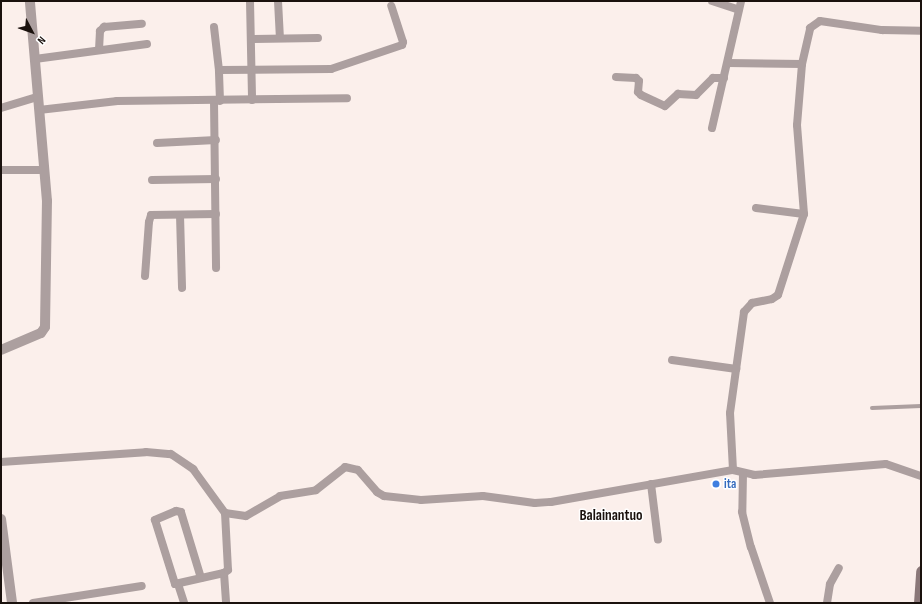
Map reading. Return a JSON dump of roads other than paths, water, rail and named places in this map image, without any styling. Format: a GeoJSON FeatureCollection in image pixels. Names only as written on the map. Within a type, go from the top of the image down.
{"type":"FeatureCollection","features":[{"type":"Feature","properties":{"kind":"main road"},"geometry":{"type":"LineString","coordinates":[[919,603],[921,571]]}},
{"type":"Feature","properties":{"kind":"street"},"geometry":{"type":"LineString","coordinates":[[1,350],[41,334],[46,327],[47,221],[30,1]]}},
{"type":"Feature","properties":{"kind":"street"},"geometry":{"type":"LineString","coordinates":[[250,1],[252,39],[252,100]]}},
{"type":"Feature","properties":{"kind":"street"},"geometry":{"type":"LineString","coordinates":[[278,1],[280,38]]}},
{"type":"Feature","properties":{"kind":"street"},"geometry":{"type":"LineString","coordinates":[[712,1],[739,10]]}},
{"type":"Feature","properties":{"kind":"street"},"geometry":{"type":"LineString","coordinates":[[712,128],[741,1]]}},
{"type":"Feature","properties":{"kind":"street"},"geometry":{"type":"LineString","coordinates":[[219,70],[332,69],[402,45],[403,42],[391,6]]}},
{"type":"Feature","properties":{"kind":"street"},"geometry":{"type":"LineString","coordinates":[[733,470],[729,428],[736,369],[746,308],[752,303],[772,299],[778,294],[804,214],[797,125],[802,64],[810,28],[820,21],[882,30],[921,31]]}},
{"type":"Feature","properties":{"kind":"street"},"geometry":{"type":"LineString","coordinates":[[99,50],[100,31],[104,27],[142,24]]}},
{"type":"Feature","properties":{"kind":"street"},"geometry":{"type":"LineString","coordinates":[[214,28],[219,70],[216,140],[216,268]]}},
{"type":"Feature","properties":{"kind":"street"},"geometry":{"type":"LineString","coordinates":[[252,39],[318,38]]}},
{"type":"Feature","properties":{"kind":"street"},"geometry":{"type":"LineString","coordinates":[[35,59],[147,44]]}},
{"type":"Feature","properties":{"kind":"street"},"geometry":{"type":"LineString","coordinates":[[728,63],[802,64]]}},
{"type":"Feature","properties":{"kind":"street"},"geometry":{"type":"LineString","coordinates":[[616,77],[636,78],[639,81],[638,92],[641,95],[665,106],[678,94],[696,95],[713,78],[724,78]]}},
{"type":"Feature","properties":{"kind":"street"},"geometry":{"type":"LineString","coordinates":[[1,108],[38,97]]}},
{"type":"Feature","properties":{"kind":"street"},"geometry":{"type":"LineString","coordinates":[[39,110],[117,101],[217,101],[347,98]]}},
{"type":"Feature","properties":{"kind":"street"},"geometry":{"type":"LineString","coordinates":[[157,143],[216,140]]}},
{"type":"Feature","properties":{"kind":"street"},"geometry":{"type":"LineString","coordinates":[[1,170],[44,170]]}},
{"type":"Feature","properties":{"kind":"street"},"geometry":{"type":"LineString","coordinates":[[152,180],[216,179]]}},
{"type":"Feature","properties":{"kind":"street"},"geometry":{"type":"LineString","coordinates":[[756,208],[804,214]]}},
{"type":"Feature","properties":{"kind":"street"},"geometry":{"type":"LineString","coordinates":[[145,276],[149,218],[153,214],[216,214]]}},
{"type":"Feature","properties":{"kind":"street"},"geometry":{"type":"LineString","coordinates":[[180,215],[182,288]]}},
{"type":"Feature","properties":{"kind":"street"},"geometry":{"type":"LineString","coordinates":[[672,360],[736,369]]}},
{"type":"Feature","properties":{"kind":"street"},"geometry":{"type":"LineString","coordinates":[[1,462],[146,452],[171,454],[193,469],[225,513],[229,566],[224,573],[226,603]]}},
{"type":"Feature","properties":{"kind":"street"},"geometry":{"type":"LineString","coordinates":[[225,513],[250,516],[280,496],[316,490],[345,467],[358,470],[377,492],[384,496],[421,500],[483,496],[551,502],[733,470],[754,475],[886,464],[921,476]]}},
{"type":"Feature","properties":{"kind":"street"},"geometry":{"type":"LineString","coordinates":[[743,473],[742,512],[751,547],[770,603]]}},
{"type":"Feature","properties":{"kind":"street"},"geometry":{"type":"LineString","coordinates":[[650,484],[658,540]]}},
{"type":"Feature","properties":{"kind":"street"},"geometry":{"type":"LineString","coordinates":[[201,578],[181,514],[176,511],[156,518],[155,521],[173,583],[178,584],[224,573]]}},
{"type":"Feature","properties":{"kind":"street"},"geometry":{"type":"LineString","coordinates":[[1,519],[12,603]]}},
{"type":"Feature","properties":{"kind":"street"},"geometry":{"type":"LineString","coordinates":[[827,603],[830,584],[839,568]]}},
{"type":"Feature","properties":{"kind":"street"},"geometry":{"type":"LineString","coordinates":[[178,584],[184,603]]}},
{"type":"Feature","properties":{"kind":"street"},"geometry":{"type":"LineString","coordinates":[[33,603],[82,599],[142,586]]}},
{"type":"Feature","properties":{"kind":"lane"},"geometry":{"type":"LineString","coordinates":[[872,408],[921,406]]}},
{"type":"Feature","properties":{"kind":"place","name":"ita"},"geometry":{"type":"Point","coordinates":[716,484]}},
{"type":"Feature","properties":{"kind":"district","name":"Balainantuo"},"geometry":{"type":"Point","coordinates":[611,516]}}]}
